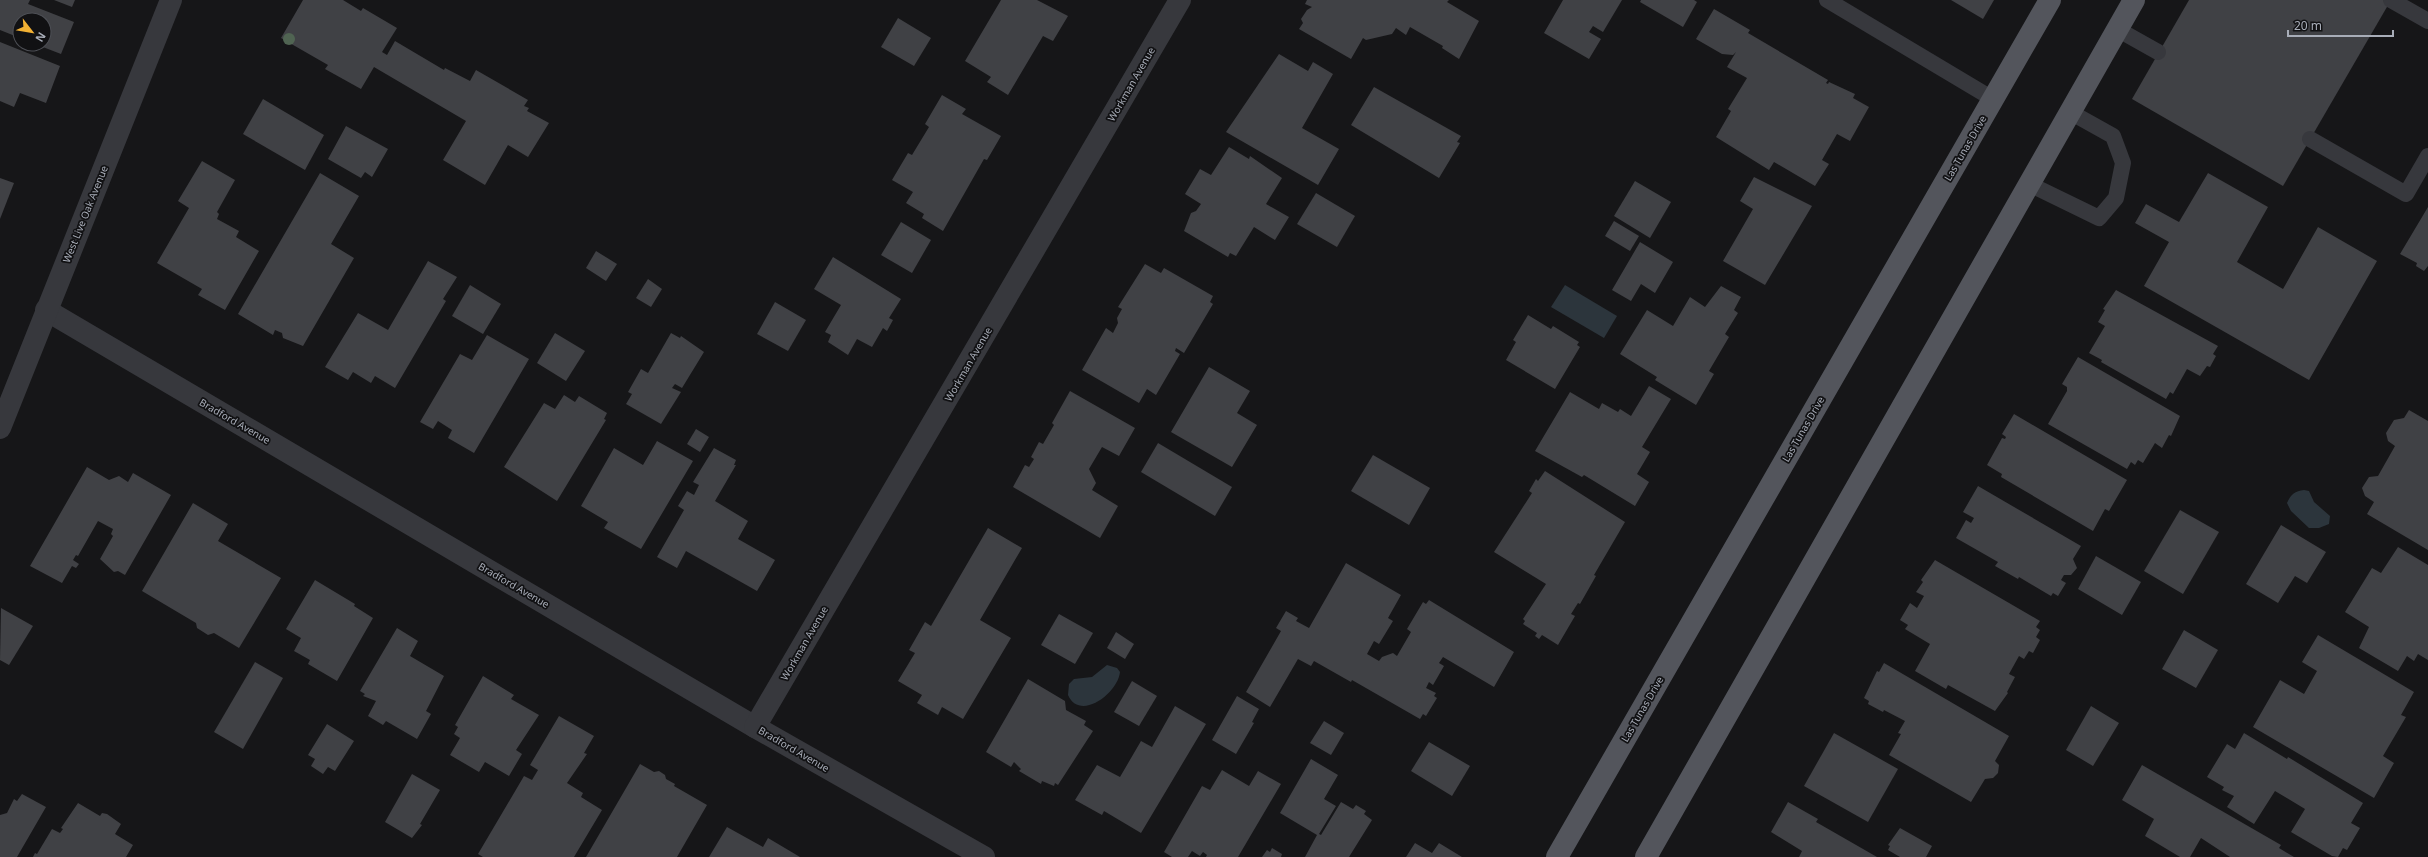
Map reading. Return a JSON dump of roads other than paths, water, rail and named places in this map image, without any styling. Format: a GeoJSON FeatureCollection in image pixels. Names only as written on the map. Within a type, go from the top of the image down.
{"type":"FeatureCollection","features":[{"type":"Feature","properties":{"kind":"main road","name":"Las Tunas Drive"},"geometry":{"type":"LineString","coordinates":[[1557,857],[2050,0]]}},
{"type":"Feature","properties":{"kind":"main road"},"geometry":{"type":"LineString","coordinates":[[1646,857],[2134,0]]}},
{"type":"Feature","properties":{"kind":"street","name":"West Live Oak Avenue"},"geometry":{"type":"LineString","coordinates":[[0,428],[171,0]]}},
{"type":"Feature","properties":{"kind":"street","name":"Workman Avenue"},"geometry":{"type":"LineString","coordinates":[[755,727],[1180,0]]}},
{"type":"Feature","properties":{"kind":"street","name":"Bradford Avenue"},"geometry":{"type":"LineString","coordinates":[[46,310],[755,727],[984,857]]}},
{"type":"Feature","properties":{"kind":"lane"},"geometry":{"type":"LineString","coordinates":[[1827,0],[1993,99]]}},
{"type":"Feature","properties":{"kind":"lane"},"geometry":{"type":"LineString","coordinates":[[2391,0],[2428,21]]}},
{"type":"Feature","properties":{"kind":"lane"},"geometry":{"type":"LineString","coordinates":[[2117,29],[2158,52]]}},
{"type":"Feature","properties":{"kind":"lane"},"geometry":{"type":"LineString","coordinates":[[2029,184],[2099,218],[2116,198],[2123,163],[2113,136],[2070,112]]}},
{"type":"Feature","properties":{"kind":"lane"},"geometry":{"type":"LineString","coordinates":[[2310,139],[2406,194],[2428,156]]}}]}
